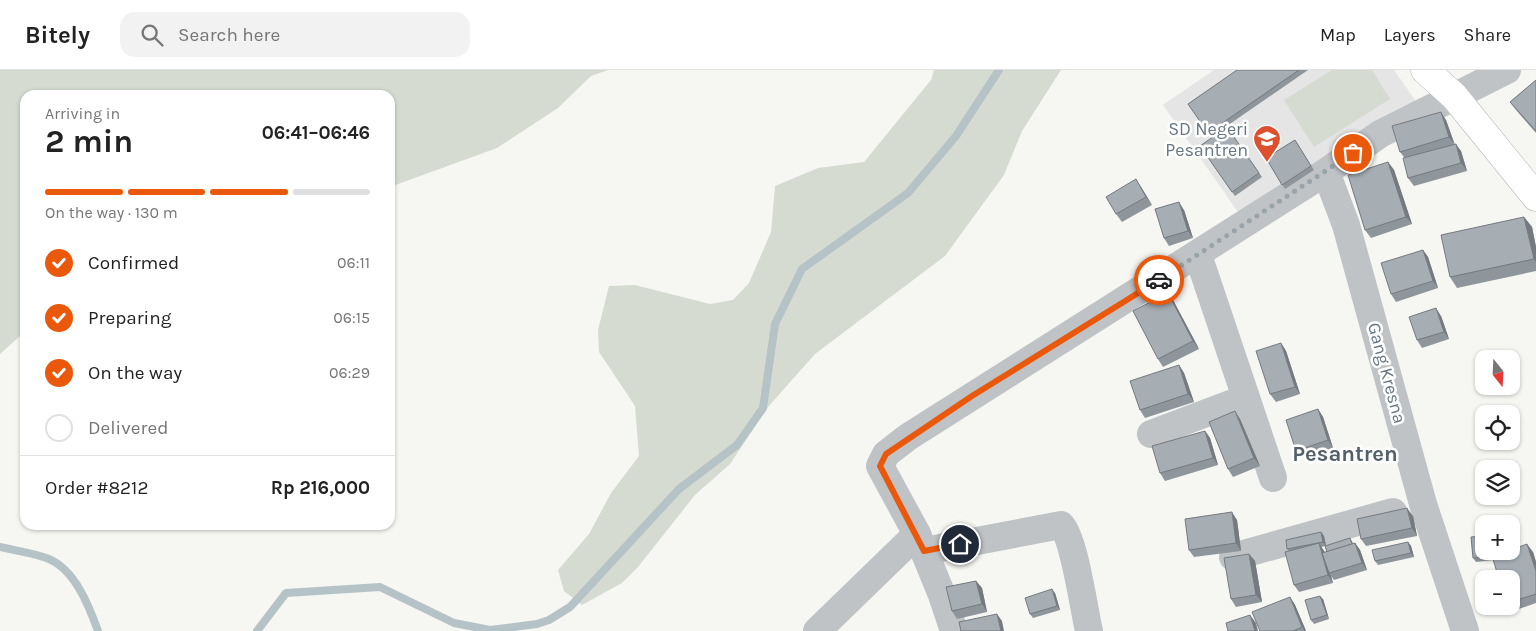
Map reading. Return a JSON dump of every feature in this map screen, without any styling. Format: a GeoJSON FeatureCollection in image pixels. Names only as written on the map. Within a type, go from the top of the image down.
{"type":"FeatureCollection","features":[{"type":"Feature","properties":{"kind":"main road"},"geometry":{"type":"LineString","coordinates":[[1425,70],[1454,96],[1536,198]]}},
{"type":"Feature","properties":{"kind":"street"},"geometry":{"type":"LineString","coordinates":[[954,631],[921,543],[885,479],[880,466],[886,454],[964,401],[1198,255],[1326,172],[1380,134],[1507,70]]}},
{"type":"Feature","properties":{"kind":"street","name":"Gang Kresna"},"geometry":{"type":"LineString","coordinates":[[1326,172],[1346,225],[1423,504],[1461,630]]}},
{"type":"Feature","properties":{"kind":"street"},"geometry":{"type":"LineString","coordinates":[[1198,255],[1274,478]]}},
{"type":"Feature","properties":{"kind":"street"},"geometry":{"type":"LineString","coordinates":[[1151,434],[1246,398]]}},
{"type":"Feature","properties":{"kind":"street"},"geometry":{"type":"LineString","coordinates":[[1233,557],[1423,504]]}},
{"type":"Feature","properties":{"kind":"street"},"geometry":{"type":"LineString","coordinates":[[817,631],[921,543],[1061,524],[1072,553],[1089,631]]}},
{"type":"Feature","properties":{"kind":"shaded area"},"geometry":{"type":"Polygon","coordinates":[[[0,70],[608,70],[591,76],[558,108],[497,148],[395,185],[395,90],[20,90],[20,335],[0,354],[0,70]]]}},
{"type":"Feature","properties":{"kind":"shaded area"},"geometry":{"type":"Polygon","coordinates":[[[934,70],[1061,70],[1022,131],[1004,175],[945,256],[815,354],[768,407],[730,464],[695,495],[638,567],[622,583],[582,605],[564,591],[558,570],[589,534],[611,493],[639,456],[635,406],[599,352],[598,330],[609,286],[635,285],[710,304],[733,300],[749,283],[771,232],[775,186],[818,168],[864,162],[931,80],[934,70]]]}},
{"type":"Feature","properties":{"kind":"shaded area","name":"SD Negeri Pesantren"},"geometry":{"type":"Polygon","coordinates":[[[1214,70],[1394,70],[1417,103],[1245,222],[1163,105],[1214,70]]]}},
{"type":"Feature","properties":{"kind":"shaded area"},"geometry":{"type":"Polygon","coordinates":[[[1332,70],[1372,70],[1390,99],[1314,147],[1284,100],[1332,70]]]}},
{"type":"Feature","properties":{"kind":"building"},"geometry":{"type":"Polygon","coordinates":[[[1237,70],[1299,70],[1208,133],[1188,104],[1237,70]]]}},
{"type":"Feature","properties":{"kind":"building"},"geometry":{"type":"Polygon","coordinates":[[[1536,80],[1536,131],[1510,102],[1536,80]]]}},
{"type":"Feature","properties":{"kind":"building"},"geometry":{"type":"Polygon","coordinates":[[[1441,112],[1449,137],[1400,152],[1392,126],[1441,112]]]}},
{"type":"Feature","properties":{"kind":"building"},"geometry":{"type":"Polygon","coordinates":[[[1227,127],[1259,173],[1232,192],[1200,146],[1227,127]]]}},
{"type":"Feature","properties":{"kind":"building"},"geometry":{"type":"Polygon","coordinates":[[[1295,140],[1311,166],[1282,185],[1266,158],[1295,140]]]}},
{"type":"Feature","properties":{"kind":"building"},"geometry":{"type":"Polygon","coordinates":[[[1456,144],[1461,163],[1408,178],[1403,158],[1456,144]]]}},
{"type":"Feature","properties":{"kind":"building"},"geometry":{"type":"Polygon","coordinates":[[[1388,162],[1406,217],[1365,230],[1348,175],[1388,162]]]}},
{"type":"Feature","properties":{"kind":"building"},"geometry":{"type":"Polygon","coordinates":[[[1136,179],[1146,197],[1116,214],[1106,197],[1136,179]]]}},
{"type":"Feature","properties":{"kind":"building"},"geometry":{"type":"Polygon","coordinates":[[[1179,202],[1188,231],[1164,238],[1155,209],[1179,202]]]}},
{"type":"Feature","properties":{"kind":"building"},"geometry":{"type":"Polygon","coordinates":[[[1524,217],[1534,259],[1450,277],[1441,235],[1524,217]]]}},
{"type":"Feature","properties":{"kind":"building"},"geometry":{"type":"Polygon","coordinates":[[[1423,250],[1433,281],[1391,294],[1381,263],[1423,250]]]}},
{"type":"Feature","properties":{"kind":"building"},"geometry":{"type":"Polygon","coordinates":[[[1168,293],[1193,341],[1158,359],[1133,311],[1168,293]]]}},
{"type":"Feature","properties":{"kind":"building"},"geometry":{"type":"Polygon","coordinates":[[[1436,308],[1444,332],[1417,340],[1409,317],[1436,308]]]}},
{"type":"Feature","properties":{"kind":"building"},"geometry":{"type":"Polygon","coordinates":[[[1281,343],[1295,387],[1270,394],[1256,351],[1281,343]]]}},
{"type":"Feature","properties":{"kind":"building"},"geometry":{"type":"Polygon","coordinates":[[[1179,365],[1188,394],[1140,410],[1130,381],[1179,365]]]}},
{"type":"Feature","properties":{"kind":"building"},"geometry":{"type":"Polygon","coordinates":[[[1318,409],[1328,440],[1296,451],[1286,420],[1318,409]]]}},
{"type":"Feature","properties":{"kind":"building"},"geometry":{"type":"Polygon","coordinates":[[[1235,411],[1254,458],[1228,469],[1209,422],[1235,411]]]}},
{"type":"Feature","properties":{"kind":"building"},"geometry":{"type":"Polygon","coordinates":[[[1205,431],[1213,458],[1160,473],[1152,446],[1205,431]]]}},
{"type":"Feature","properties":{"kind":"building"},"geometry":{"type":"Polygon","coordinates":[[[1407,508],[1412,528],[1361,539],[1357,519],[1407,508]]]}},
{"type":"Feature","properties":{"kind":"building"},"geometry":{"type":"Polygon","coordinates":[[[1232,512],[1236,543],[1189,550],[1185,519],[1232,512]]]}},
{"type":"Feature","properties":{"kind":"building"},"geometry":{"type":"Polygon","coordinates":[[[1321,532],[1323,542],[1287,549],[1286,540],[1321,532]]]}},
{"type":"Feature","properties":{"kind":"building"},"geometry":{"type":"Polygon","coordinates":[[[1471,537],[1475,537],[1475,558],[1473,558],[1471,537]]]}},
{"type":"Feature","properties":{"kind":"building"},"geometry":{"type":"Polygon","coordinates":[[[1350,538],[1352,544],[1327,552],[1325,546],[1350,538]]]}},
{"type":"Feature","properties":{"kind":"building"},"geometry":{"type":"Polygon","coordinates":[[[1408,542],[1411,553],[1375,561],[1372,550],[1408,542]]]}},
{"type":"Feature","properties":{"kind":"building"},"geometry":{"type":"Polygon","coordinates":[[[1319,543],[1328,575],[1294,585],[1285,552],[1319,543]]]}},
{"type":"Feature","properties":{"kind":"building"},"geometry":{"type":"Polygon","coordinates":[[[1355,543],[1362,563],[1329,573],[1322,553],[1355,543]]]}},
{"type":"Feature","properties":{"kind":"building"},"geometry":{"type":"Polygon","coordinates":[[[1527,544],[1536,571],[1536,594],[1520,599],[1520,570],[1496,570],[1493,560],[1520,560],[1520,547],[1527,544]]]}},
{"type":"Feature","properties":{"kind":"building"},"geometry":{"type":"Polygon","coordinates":[[[1249,554],[1256,595],[1231,599],[1224,558],[1249,554]]]}},
{"type":"Feature","properties":{"kind":"building"},"geometry":{"type":"Polygon","coordinates":[[[976,581],[982,604],[952,611],[946,587],[976,581]]]}},
{"type":"Feature","properties":{"kind":"building"},"geometry":{"type":"Polygon","coordinates":[[[1052,589],[1057,606],[1030,614],[1025,598],[1052,589]]]}},
{"type":"Feature","properties":{"kind":"building"},"geometry":{"type":"Polygon","coordinates":[[[1320,596],[1327,615],[1311,620],[1305,600],[1320,596]]]}},
{"type":"Feature","properties":{"kind":"building"},"geometry":{"type":"Polygon","coordinates":[[[1290,597],[1302,627],[1293,631],[1260,631],[1252,612],[1290,597]]]}},
{"type":"Feature","properties":{"kind":"building"},"geometry":{"type":"Polygon","coordinates":[[[997,614],[1001,631],[961,631],[959,622],[997,614]]]}},
{"type":"Feature","properties":{"kind":"building"},"geometry":{"type":"Polygon","coordinates":[[[1250,615],[1255,631],[1228,631],[1226,623],[1250,615]]]}},
{"type":"Feature","properties":{"kind":"waterway"},"geometry":{"type":"LineString","coordinates":[[257,631],[286,593],[380,587],[454,623],[490,630],[537,624],[549,620],[570,607],[679,489],[737,445],[763,408],[775,324],[802,269],[908,193],[956,136],[999,70]]}},
{"type":"Feature","properties":{"kind":"waterway"},"geometry":{"type":"LineString","coordinates":[[0,547],[43,557],[58,564],[74,580],[80,590],[98,631]]}},
{"type":"Feature","properties":{"kind":"way so far"},"geometry":{"type":"LineString","coordinates":[[1159,280],[1353,153]]}},
{"type":"Feature","properties":{"kind":"place","name":"SD Negeri Pesantren"},"geometry":{"type":"Point","coordinates":[1267,163]}},
{"type":"Feature","properties":{"kind":"district","name":"Pesantren"},"geometry":{"type":"Point","coordinates":[1345,454]}},
{"type":"Feature","properties":{"kind":"route"},"geometry":{"type":"LineString","coordinates":[[960,544],[924,551],[917,534],[885,479],[880,466],[886,454],[908,437],[972,396],[1159,280]]}}]}
